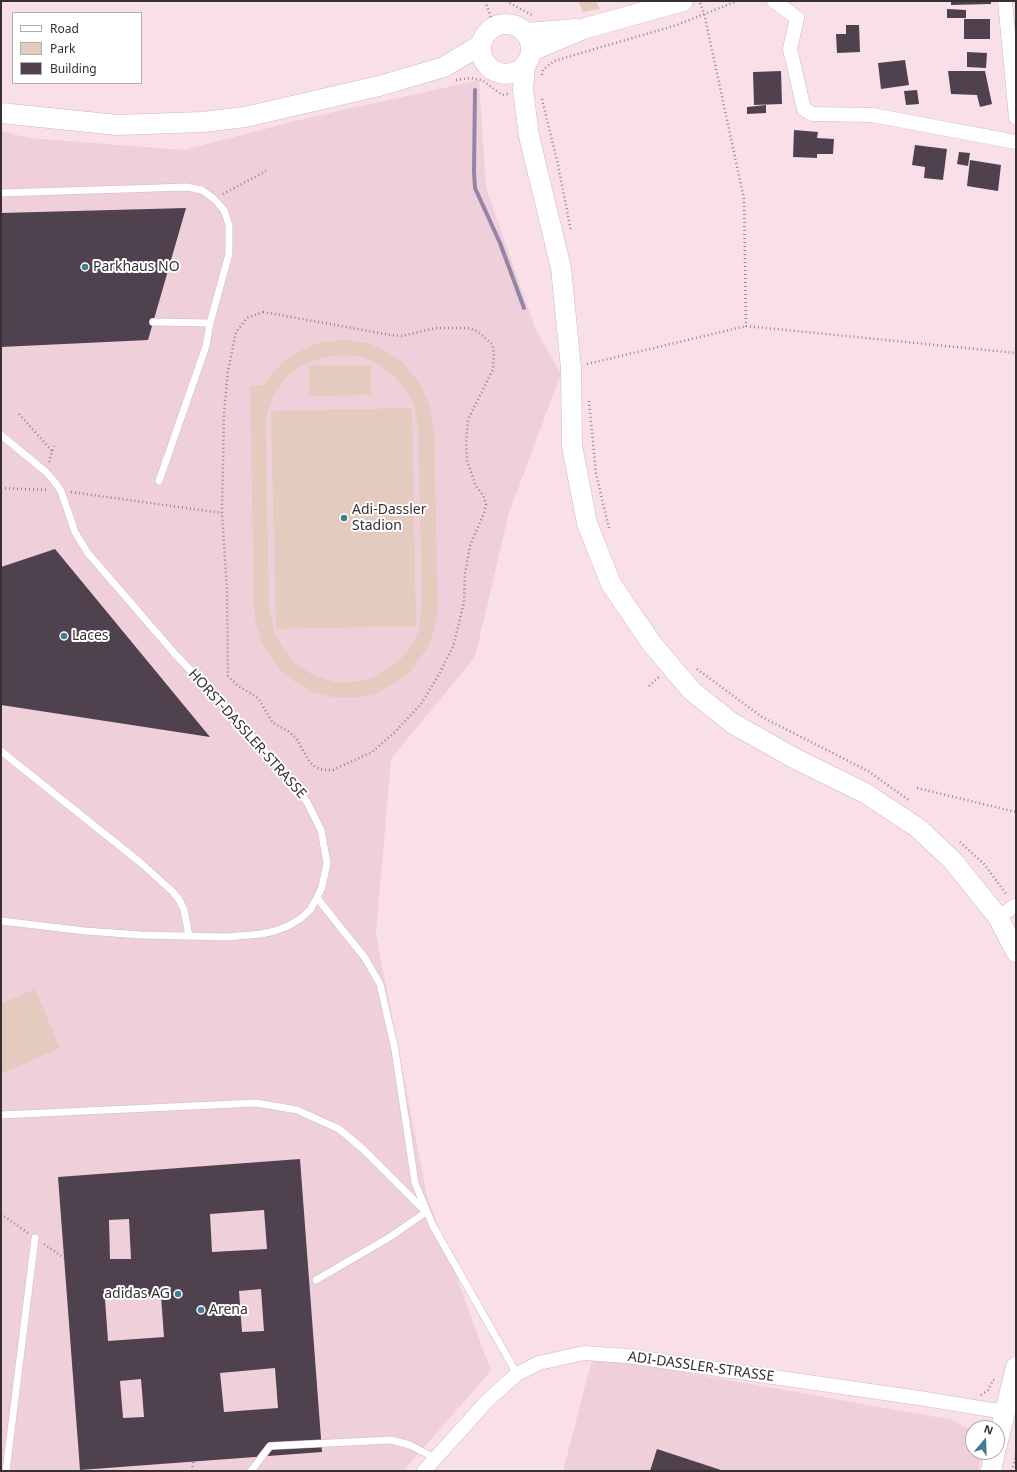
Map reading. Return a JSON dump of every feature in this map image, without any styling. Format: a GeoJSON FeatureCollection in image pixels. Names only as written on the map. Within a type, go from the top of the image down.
{"type":"FeatureCollection","features":[{"type":"Feature","properties":{"kind":"street"},"geometry":{"type":"LineString","coordinates":[[526,33],[545,30],[586,28],[683,1]]}},
{"type":"Feature","properties":{"kind":"street"},"geometry":{"type":"LineString","coordinates":[[774,1],[797,18],[790,49],[804,109],[812,114],[872,115],[1016,142]]}},
{"type":"Feature","properties":{"kind":"street"},"geometry":{"type":"LineString","coordinates":[[1005,1],[1016,118]]}},
{"type":"Feature","properties":{"kind":"street"},"geometry":{"type":"LineString","coordinates":[[528,136],[510,94],[492,69],[482,59],[480,45],[485,33],[494,26],[503,23],[520,27],[529,38],[528,58],[523,90],[528,136],[561,268],[582,365],[572,446],[587,523],[611,584],[652,644],[692,691],[732,723],[794,758],[865,793],[918,828],[953,861],[1009,909],[1016,952]]}},
{"type":"Feature","properties":{"kind":"street"},"geometry":{"type":"LineString","coordinates":[[444,67],[492,69],[513,73],[528,58],[586,28]]}},
{"type":"Feature","properties":{"kind":"street"},"geometry":{"type":"LineString","coordinates":[[1,113],[117,125],[203,122],[245,117],[379,86],[444,67],[480,45]]}},
{"type":"Feature","properties":{"kind":"street","name":"ADI-DASSLER-STRASSE"},"geometry":{"type":"LineString","coordinates":[[424,1471],[488,1400],[517,1374],[539,1363],[559,1357],[584,1353],[604,1354],[919,1398],[1007,1412]]}},
{"type":"Feature","properties":{"kind":"street"},"geometry":{"type":"LineString","coordinates":[[1005,1420],[1016,1367]]}},
{"type":"Feature","properties":{"kind":"street"},"geometry":{"type":"LineString","coordinates":[[991,1471],[993,1460]]}},
{"type":"Feature","properties":{"kind":"lane"},"geometry":{"type":"LineString","coordinates":[[1,193],[187,187],[202,190],[214,199],[224,210],[229,225],[229,254],[210,323],[206,346],[158,481]]}},
{"type":"Feature","properties":{"kind":"lane"},"geometry":{"type":"LineString","coordinates":[[153,322],[210,323]]}},
{"type":"Feature","properties":{"kind":"lane","name":"HORST-DASSLER-STRASSE"},"geometry":{"type":"LineString","coordinates":[[1,435],[46,472],[61,491],[75,532],[87,552],[175,654],[237,720],[307,802],[321,830],[327,863],[317,898],[310,910],[300,919],[275,931],[241,937],[189,936],[85,931],[1,921]]}},
{"type":"Feature","properties":{"kind":"lane"},"geometry":{"type":"LineString","coordinates":[[1,751],[168,886],[180,901],[189,936]]}},
{"type":"Feature","properties":{"kind":"lane"},"geometry":{"type":"LineString","coordinates":[[317,898],[365,958],[380,984],[395,1050],[415,1183],[426,1212],[517,1374]]}},
{"type":"Feature","properties":{"kind":"lane"},"geometry":{"type":"LineString","coordinates":[[1,1115],[256,1103],[297,1110],[339,1130],[363,1149],[426,1212]]}},
{"type":"Feature","properties":{"kind":"lane"},"geometry":{"type":"LineString","coordinates":[[316,1280],[390,1237],[426,1212]]}},
{"type":"Feature","properties":{"kind":"lane"},"geometry":{"type":"LineString","coordinates":[[6,1471],[35,1238]]}},
{"type":"Feature","properties":{"kind":"lane"},"geometry":{"type":"LineString","coordinates":[[251,1471],[270,1446],[391,1440],[410,1445],[435,1458]]}},
{"type":"Feature","properties":{"kind":"path"},"geometry":{"type":"LineString","coordinates":[[485,1],[494,26]]}},
{"type":"Feature","properties":{"kind":"path"},"geometry":{"type":"LineString","coordinates":[[699,1],[704,13],[744,199],[746,326]]}},
{"type":"Feature","properties":{"kind":"path"},"geometry":{"type":"LineString","coordinates":[[540,79],[543,70],[554,61],[677,25],[737,1]]}},
{"type":"Feature","properties":{"kind":"path"},"geometry":{"type":"LineString","coordinates":[[541,94],[558,165],[571,233]]}},
{"type":"Feature","properties":{"kind":"path"},"geometry":{"type":"LineString","coordinates":[[214,199],[266,172]]}},
{"type":"Feature","properties":{"kind":"path"},"geometry":{"type":"LineString","coordinates":[[263,312],[402,336],[435,328],[468,328],[477,332],[492,344],[494,352],[493,369],[468,420],[466,443],[467,461],[476,486],[483,495],[486,504],[484,513],[470,546],[465,573],[464,602],[453,648],[421,704],[393,734],[372,752],[334,770],[323,770],[315,767],[309,761],[296,738],[288,731],[273,723],[258,698],[237,685],[228,676],[227,589],[222,513],[224,412],[228,371],[236,332],[247,318],[263,312]]}},
{"type":"Feature","properties":{"kind":"path"},"geometry":{"type":"LineString","coordinates":[[582,365],[746,326],[1016,353]]}},
{"type":"Feature","properties":{"kind":"path"},"geometry":{"type":"LineString","coordinates":[[589,400],[596,474],[611,533]]}},
{"type":"Feature","properties":{"kind":"path"},"geometry":{"type":"LineString","coordinates":[[19,414],[52,452]]}},
{"type":"Feature","properties":{"kind":"path"},"geometry":{"type":"LineString","coordinates":[[46,472],[55,443]]}},
{"type":"Feature","properties":{"kind":"path"},"geometry":{"type":"LineString","coordinates":[[1,488],[61,491],[222,513]]}},
{"type":"Feature","properties":{"kind":"path"},"geometry":{"type":"LineString","coordinates":[[692,663],[696,669],[762,718],[868,771],[915,804]]}},
{"type":"Feature","properties":{"kind":"path"},"geometry":{"type":"LineString","coordinates":[[917,788],[1016,812]]}},
{"type":"Feature","properties":{"kind":"path"},"geometry":{"type":"LineString","coordinates":[[955,838],[984,864],[1009,909]]}},
{"type":"Feature","properties":{"kind":"path"},"geometry":{"type":"LineString","coordinates":[[1012,1471],[1016,1454]]}},
{"type":"Feature","properties":{"kind":"path"},"geometry":{"type":"LineString","coordinates":[[192,1471],[193,1462]]}},
{"type":"Feature","properties":{"kind":"shaded area"},"geometry":{"type":"Polygon","coordinates":[[[479,80],[486,188],[536,330],[561,374],[509,513],[475,657],[391,759],[376,934],[427,1196],[491,1371],[403,1471],[1,1471],[1,131],[29,138],[184,150],[307,118],[479,80]]]}},
{"type":"Feature","properties":{"kind":"shaded area"},"geometry":{"type":"Polygon","coordinates":[[[593,1356],[953,1420],[965,1427],[965,1460],[981,1460],[978,1471],[563,1471],[593,1356]]]}},
{"type":"Feature","properties":{"kind":"green space"},"geometry":{"type":"Polygon","coordinates":[[[578,1],[596,1],[600,9],[583,12],[578,1]]]}},
{"type":"Feature","properties":{"kind":"green space"},"geometry":{"type":"Polygon","coordinates":[[[345,340],[368,343],[401,361],[417,379],[424,392],[431,410],[434,431],[438,609],[434,630],[429,645],[411,671],[394,684],[374,694],[353,698],[332,697],[312,692],[294,681],[279,669],[261,641],[256,625],[254,607],[250,386],[263,385],[283,362],[302,350],[321,342],[345,340]],[[343,355],[326,357],[310,362],[296,369],[284,380],[274,393],[266,420],[269,608],[274,632],[282,647],[295,663],[313,675],[334,682],[354,682],[371,678],[398,662],[410,647],[419,631],[422,595],[418,429],[414,404],[404,387],[392,374],[378,364],[362,357],[343,355]]]}},
{"type":"Feature","properties":{"kind":"green space"},"geometry":{"type":"Polygon","coordinates":[[[309,365],[371,365],[371,395],[309,396],[309,365]]]}},
{"type":"Feature","properties":{"kind":"green space","name":"Adi-Dassler Stadion"},"geometry":{"type":"Polygon","coordinates":[[[412,408],[416,626],[276,629],[271,411],[412,408]]]}},
{"type":"Feature","properties":{"kind":"green space"},"geometry":{"type":"Polygon","coordinates":[[[35,989],[60,1048],[1,1074],[1,1004],[35,989]]]}},
{"type":"Feature","properties":{"kind":"building"},"geometry":{"type":"Polygon","coordinates":[[[951,1],[991,1],[991,4],[951,5],[951,1]]]}},
{"type":"Feature","properties":{"kind":"building"},"geometry":{"type":"Polygon","coordinates":[[[947,9],[966,10],[966,18],[947,18],[947,9]]]}},
{"type":"Feature","properties":{"kind":"building"},"geometry":{"type":"Polygon","coordinates":[[[964,19],[990,19],[990,39],[964,39],[964,19]]]}},
{"type":"Feature","properties":{"kind":"building"},"geometry":{"type":"Polygon","coordinates":[[[846,25],[859,25],[860,52],[837,53],[836,34],[846,34],[846,25]]]}},
{"type":"Feature","properties":{"kind":"building"},"geometry":{"type":"Polygon","coordinates":[[[967,52],[987,53],[986,68],[967,67],[967,52]]]}},
{"type":"Feature","properties":{"kind":"building"},"geometry":{"type":"Polygon","coordinates":[[[905,60],[909,85],[881,89],[878,63],[905,60]]]}},
{"type":"Feature","properties":{"kind":"building"},"geometry":{"type":"Polygon","coordinates":[[[781,71],[782,104],[754,105],[753,72],[781,71]]]}},
{"type":"Feature","properties":{"kind":"building"},"geometry":{"type":"Polygon","coordinates":[[[948,71],[985,71],[992,104],[980,107],[977,95],[951,94],[948,71]]]}},
{"type":"Feature","properties":{"kind":"building"},"geometry":{"type":"Polygon","coordinates":[[[917,90],[919,104],[906,105],[904,91],[917,90]]]}},
{"type":"Feature","properties":{"kind":"building"},"geometry":{"type":"Polygon","coordinates":[[[766,105],[766,113],[747,114],[747,107],[766,105]]]}},
{"type":"Feature","properties":{"kind":"building"},"geometry":{"type":"Polygon","coordinates":[[[794,130],[818,132],[817,138],[834,139],[833,154],[817,154],[817,158],[793,157],[794,130]]]}},
{"type":"Feature","properties":{"kind":"building"},"geometry":{"type":"Polygon","coordinates":[[[915,145],[947,149],[943,180],[924,178],[925,167],[912,165],[915,145]]]}},
{"type":"Feature","properties":{"kind":"building"},"geometry":{"type":"Polygon","coordinates":[[[959,152],[970,153],[968,166],[957,164],[959,152]]]}},
{"type":"Feature","properties":{"kind":"building"},"geometry":{"type":"Polygon","coordinates":[[[970,160],[1001,165],[998,191],[967,186],[970,160]]]}},
{"type":"Feature","properties":{"kind":"building","name":"Parkhaus NO"},"geometry":{"type":"Polygon","coordinates":[[[186,208],[148,340],[1,347],[1,213],[186,208]]]}},
{"type":"Feature","properties":{"kind":"building","name":"Laces"},"geometry":{"type":"Polygon","coordinates":[[[55,549],[210,737],[1,705],[1,567],[55,549]]]}},
{"type":"Feature","properties":{"kind":"building","name":"Arena"},"geometry":{"type":"Polygon","coordinates":[[[300,1159],[322,1452],[80,1470],[58,1177],[300,1159]],[[264,1210],[210,1214],[212,1252],[267,1249],[264,1210]],[[129,1219],[109,1220],[110,1259],[131,1259],[129,1219]],[[261,1289],[239,1291],[242,1332],[264,1331],[261,1289]],[[161,1296],[105,1299],[108,1341],[164,1337],[161,1296]],[[275,1368],[220,1373],[224,1412],[278,1408],[275,1368]],[[141,1379],[120,1381],[123,1418],[144,1417],[141,1379]]]}},
{"type":"Feature","properties":{"kind":"building"},"geometry":{"type":"Polygon","coordinates":[[[657,1449],[724,1471],[650,1471],[657,1449]]]}},
{"type":"Feature","properties":{"kind":"waterway"},"geometry":{"type":"LineString","coordinates":[[475,90],[475,188],[500,243],[524,308]]}},
{"type":"Feature","properties":{"kind":"place","name":"Parkhaus NO"},"geometry":{"type":"Point","coordinates":[85,267]}},
{"type":"Feature","properties":{"kind":"place","name":"Adi-Dassler Stadion"},"geometry":{"type":"Point","coordinates":[344,518]}},
{"type":"Feature","properties":{"kind":"place","name":"Laces"},"geometry":{"type":"Point","coordinates":[64,636]}},
{"type":"Feature","properties":{"kind":"place","name":"adidas AG"},"geometry":{"type":"Point","coordinates":[178,1294]}},
{"type":"Feature","properties":{"kind":"place","name":"Arena"},"geometry":{"type":"Point","coordinates":[201,1310]}}]}
